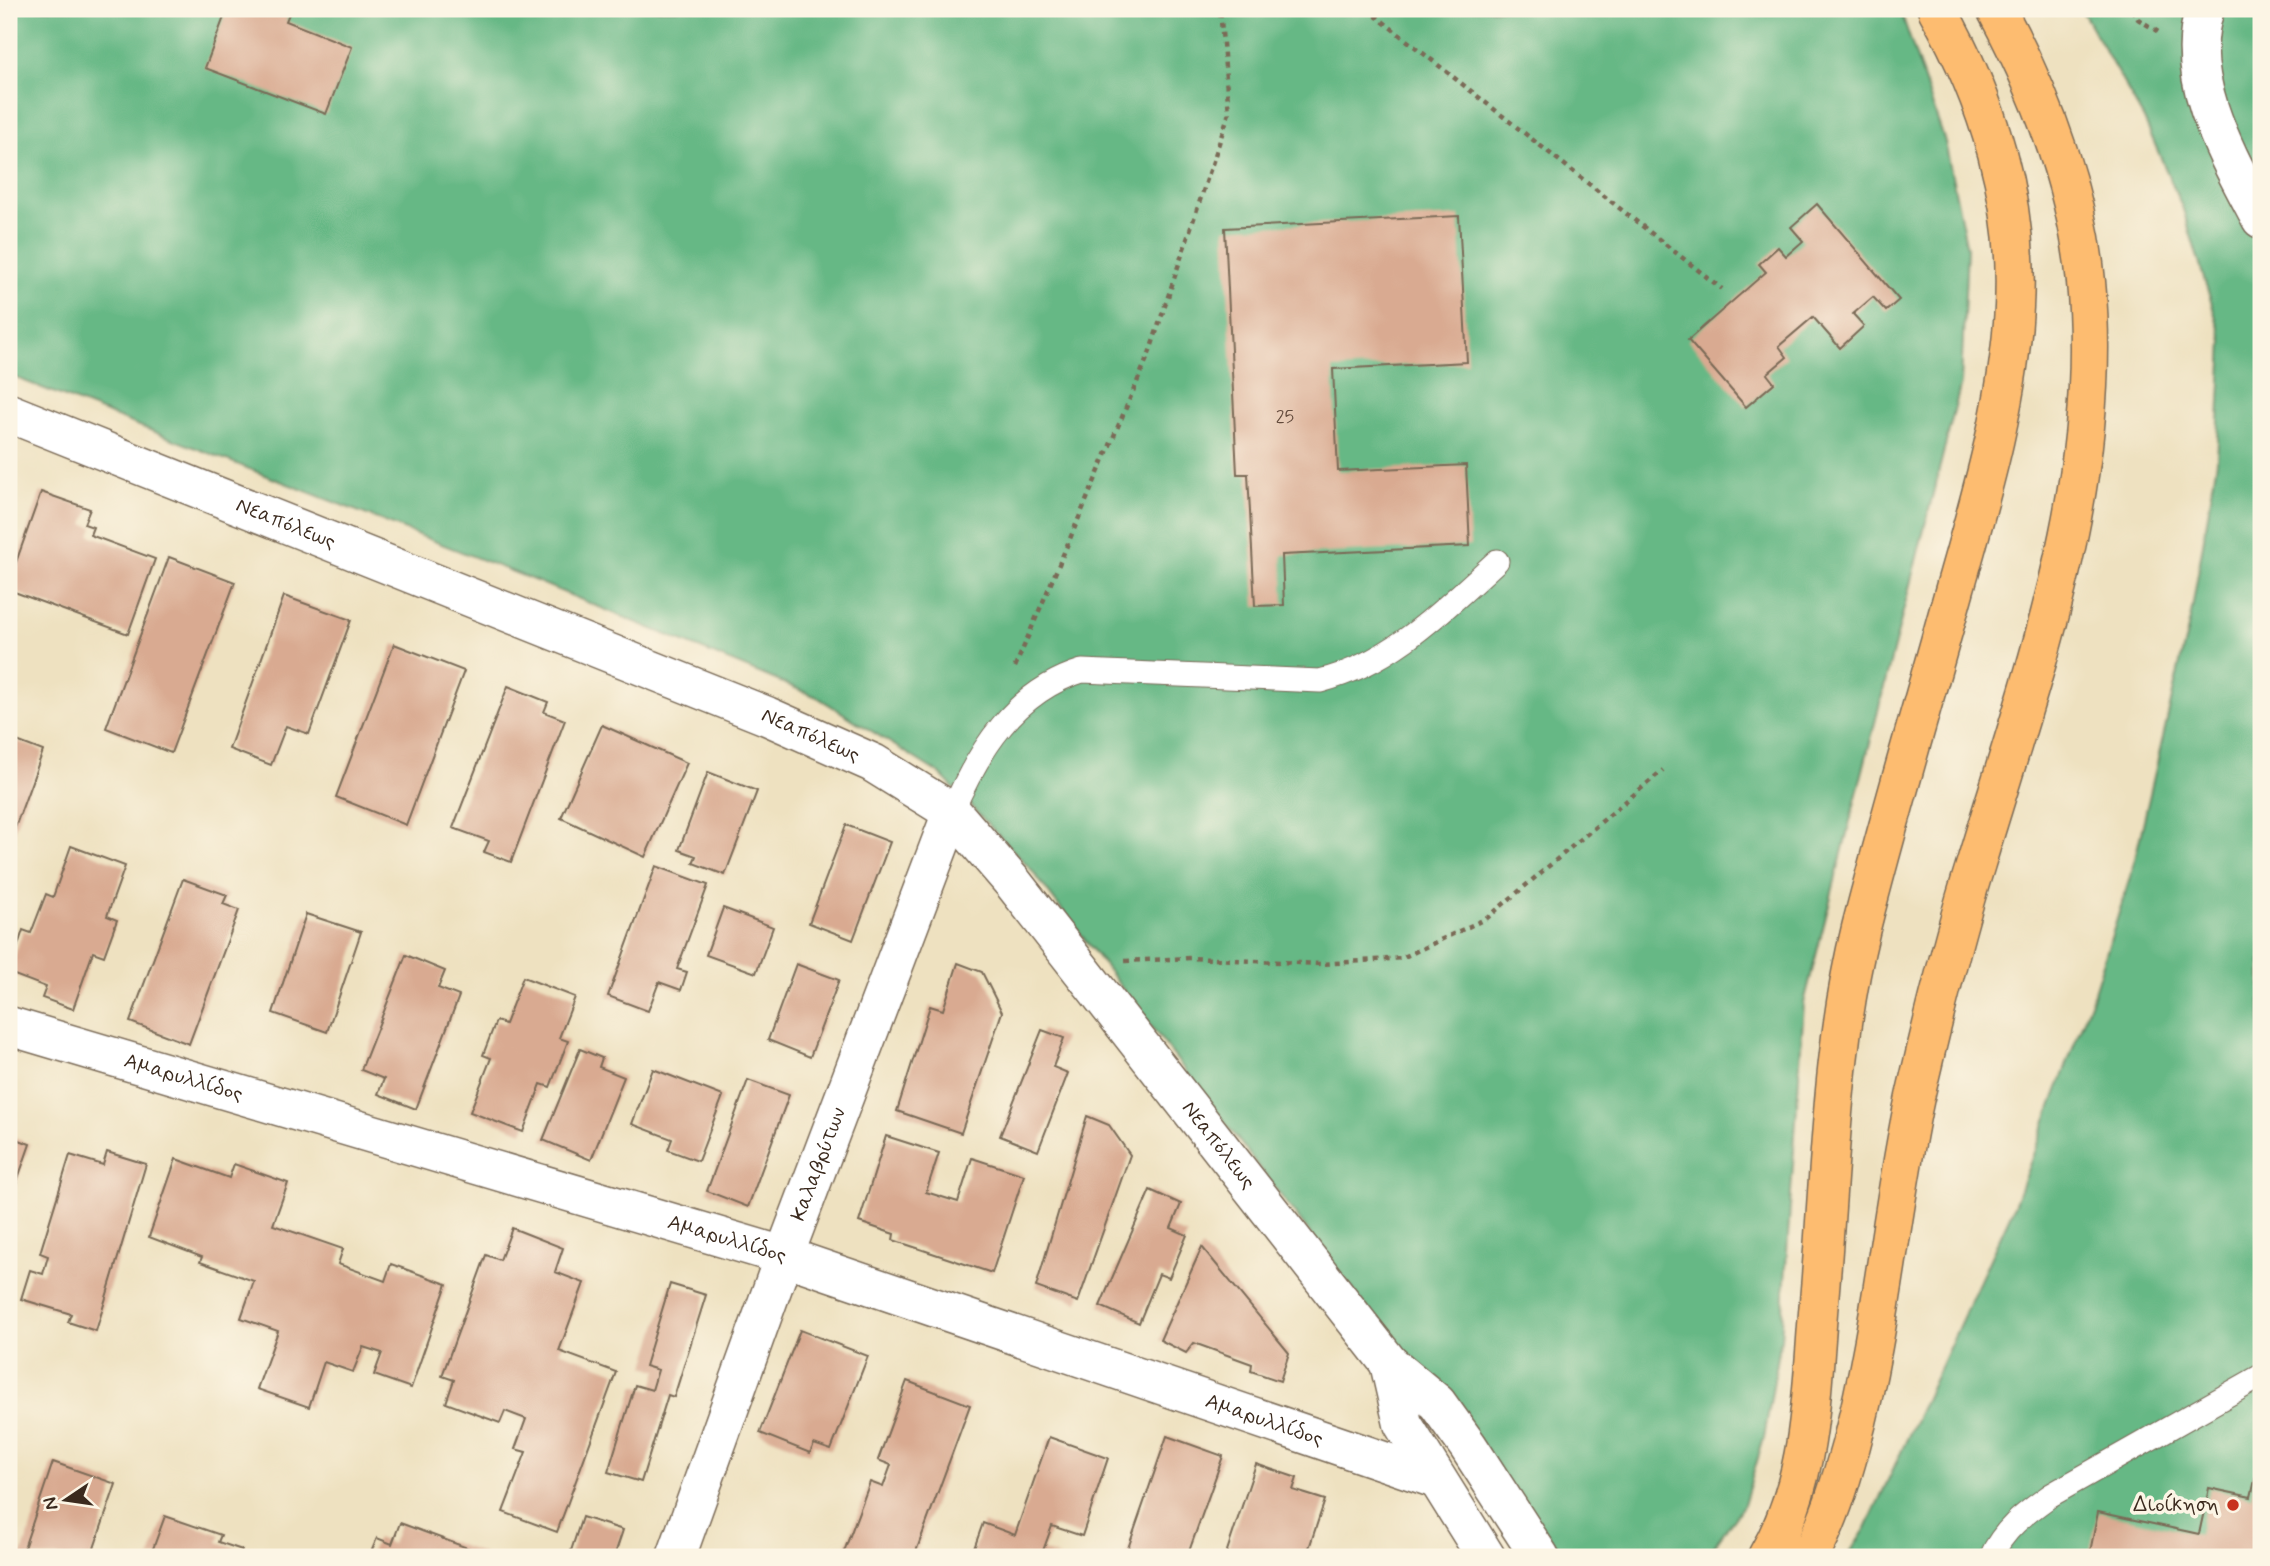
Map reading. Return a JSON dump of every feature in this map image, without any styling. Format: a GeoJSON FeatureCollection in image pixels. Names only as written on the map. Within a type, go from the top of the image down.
{"type":"FeatureCollection","features":[{"type":"Feature","properties":{"kind":"highway"},"geometry":{"type":"LineString","coordinates":[[1768,1557],[1794,1505],[1808,1435],[1833,1123],[1851,971],[1876,869],[1977,511],[2000,421],[2010,359],[2015,258],[2001,171],[1977,88],[1937,9]]}},
{"type":"Feature","properties":{"kind":"highway"},"geometry":{"type":"LineString","coordinates":[[1809,1557],[1827,1526],[1868,1384],[1914,1101],[1963,907],[2041,652],[2064,564],[2077,485],[2088,356],[2086,282],[2076,225],[2050,128],[2024,63],[1996,9]]}},
{"type":"Feature","properties":{"kind":"street"},"geometry":{"type":"LineString","coordinates":[[2205,9],[2199,59],[2210,110],[2227,158],[2261,219]]}},
{"type":"Feature","properties":{"kind":"street","name":"Νεαπόλεως"},"geometry":{"type":"LineString","coordinates":[[9,413],[767,716],[873,763],[952,812],[1014,884],[1389,1363]]}},
{"type":"Feature","properties":{"kind":"street","name":"Καλαβρύτων"},"geometry":{"type":"LineString","coordinates":[[676,1557],[784,1256],[952,812]]}},
{"type":"Feature","properties":{"kind":"street","name":"Αμαρυλλίδος"},"geometry":{"type":"LineString","coordinates":[[9,1026],[784,1256],[1436,1479]]}},
{"type":"Feature","properties":{"kind":"street"},"geometry":{"type":"LineString","coordinates":[[1389,1363],[1403,1424],[1486,1557]]}},
{"type":"Feature","properties":{"kind":"street"},"geometry":{"type":"LineString","coordinates":[[1389,1363],[1437,1403],[1540,1557]]}},
{"type":"Feature","properties":{"kind":"lane"},"geometry":{"type":"LineString","coordinates":[[952,812],[982,750],[1026,701],[1063,677],[1082,671],[1320,681],[1348,674],[1416,634],[1497,561]]}},
{"type":"Feature","properties":{"kind":"lane"},"geometry":{"type":"LineString","coordinates":[[1991,1557],[2005,1532],[2041,1503],[2261,1376]]}},
{"type":"Feature","properties":{"kind":"path"},"geometry":{"type":"LineString","coordinates":[[1011,676],[1149,354],[1229,113],[1220,9]]}},
{"type":"Feature","properties":{"kind":"path"},"geometry":{"type":"LineString","coordinates":[[1367,9],[1722,289]]}},
{"type":"Feature","properties":{"kind":"path"},"geometry":{"type":"LineString","coordinates":[[1075,964],[1191,958],[1322,964],[1402,958],[1488,918],[1663,770]]}},
{"type":"Feature","properties":{"kind":"green space"},"geometry":{"type":"Polygon","coordinates":[[[9,9],[1900,9],[1945,142],[1967,248],[1961,383],[1804,1003],[1781,1339],[1764,1438],[1744,1504],[1706,1557],[1558,1557],[1029,867],[940,774],[817,697],[536,581],[9,375],[9,9]]]}},
{"type":"Feature","properties":{"kind":"green space"},"geometry":{"type":"Polygon","coordinates":[[[2081,9],[2261,9],[2261,1557],[1847,1557],[1866,1528],[2012,1211],[2094,992],[2133,868],[2191,615],[2217,461],[2223,341],[2183,209],[2144,119],[2081,9]]]}},
{"type":"Feature","properties":{"kind":"building"},"geometry":{"type":"Polygon","coordinates":[[[227,9],[291,9],[286,21],[352,47],[326,114],[205,68],[227,9]]]}},
{"type":"Feature","properties":{"kind":"building"},"geometry":{"type":"Polygon","coordinates":[[[1817,204],[1899,300],[1886,311],[1873,297],[1853,314],[1864,326],[1840,348],[1813,317],[1779,346],[1787,357],[1767,374],[1774,383],[1746,407],[1688,340],[1766,272],[1759,264],[1778,247],[1786,256],[1803,241],[1791,227],[1817,204]]]}},
{"type":"Feature","properties":{"kind":"building"},"geometry":{"type":"Polygon","coordinates":[[[1459,216],[1467,362],[1333,369],[1338,471],[1466,465],[1470,546],[1282,555],[1284,605],[1255,606],[1248,474],[1237,474],[1225,228],[1459,216]]]}},
{"type":"Feature","properties":{"kind":"building"},"geometry":{"type":"Polygon","coordinates":[[[41,492],[90,509],[84,524],[93,527],[90,535],[155,559],[128,634],[9,590],[9,563],[15,565],[41,492]]]}},
{"type":"Feature","properties":{"kind":"building"},"geometry":{"type":"Polygon","coordinates":[[[169,557],[235,582],[171,753],[106,728],[169,557]]]}},
{"type":"Feature","properties":{"kind":"building"},"geometry":{"type":"Polygon","coordinates":[[[284,596],[351,620],[309,734],[286,726],[271,765],[229,749],[284,596]]]}},
{"type":"Feature","properties":{"kind":"building"},"geometry":{"type":"Polygon","coordinates":[[[394,644],[464,671],[406,825],[336,797],[394,644]]]}},
{"type":"Feature","properties":{"kind":"building"},"geometry":{"type":"Polygon","coordinates":[[[508,686],[548,702],[544,712],[565,720],[511,862],[484,852],[489,841],[453,828],[508,686]]]}},
{"type":"Feature","properties":{"kind":"building"},"geometry":{"type":"Polygon","coordinates":[[[602,725],[687,763],[645,857],[561,818],[602,725]]]}},
{"type":"Feature","properties":{"kind":"building"},"geometry":{"type":"Polygon","coordinates":[[[9,738],[43,751],[9,844],[9,738]]]}},
{"type":"Feature","properties":{"kind":"building"},"geometry":{"type":"Polygon","coordinates":[[[708,772],[757,791],[725,875],[693,863],[696,856],[679,850],[708,772]]]}},
{"type":"Feature","properties":{"kind":"building"},"geometry":{"type":"Polygon","coordinates":[[[846,825],[890,842],[853,940],[809,923],[846,825]]]}},
{"type":"Feature","properties":{"kind":"building"},"geometry":{"type":"Polygon","coordinates":[[[71,846],[125,866],[107,916],[117,920],[104,956],[93,952],[73,1009],[42,998],[46,987],[9,973],[23,930],[31,933],[46,894],[53,897],[71,846]]]}},
{"type":"Feature","properties":{"kind":"building"},"geometry":{"type":"Polygon","coordinates":[[[656,866],[708,885],[677,969],[687,972],[681,990],[659,982],[648,1011],[608,996],[656,866]]]}},
{"type":"Feature","properties":{"kind":"building"},"geometry":{"type":"Polygon","coordinates":[[[183,879],[227,895],[223,904],[239,910],[189,1044],[130,1022],[183,879]]]}},
{"type":"Feature","properties":{"kind":"building"},"geometry":{"type":"Polygon","coordinates":[[[723,908],[773,927],[756,973],[706,955],[723,908]]]}},
{"type":"Feature","properties":{"kind":"building"},"geometry":{"type":"Polygon","coordinates":[[[306,914],[361,932],[327,1032],[273,1013],[306,914]]]}},
{"type":"Feature","properties":{"kind":"building"},"geometry":{"type":"Polygon","coordinates":[[[406,955],[445,971],[438,988],[459,996],[416,1109],[378,1094],[384,1079],[361,1070],[406,955]]]}},
{"type":"Feature","properties":{"kind":"building"},"geometry":{"type":"Polygon","coordinates":[[[958,963],[982,972],[1002,1012],[961,1133],[897,1111],[930,1006],[943,1010],[958,963]]]}},
{"type":"Feature","properties":{"kind":"building"},"geometry":{"type":"Polygon","coordinates":[[[796,964],[839,980],[810,1057],[768,1040],[796,964]]]}},
{"type":"Feature","properties":{"kind":"building"},"geometry":{"type":"Polygon","coordinates":[[[523,977],[575,997],[559,1038],[568,1041],[550,1087],[541,1084],[523,1132],[470,1112],[491,1058],[483,1055],[496,1021],[505,1024],[523,977]]]}},
{"type":"Feature","properties":{"kind":"building"},"geometry":{"type":"Polygon","coordinates":[[[1042,1030],[1064,1038],[1053,1067],[1068,1073],[1038,1151],[1000,1136],[1042,1030]]]}},
{"type":"Feature","properties":{"kind":"building"},"geometry":{"type":"Polygon","coordinates":[[[580,1049],[602,1058],[599,1067],[624,1077],[591,1160],[543,1140],[580,1049]]]}},
{"type":"Feature","properties":{"kind":"building"},"geometry":{"type":"Polygon","coordinates":[[[653,1069],[723,1096],[698,1161],[668,1150],[672,1139],[632,1124],[653,1069]]]}},
{"type":"Feature","properties":{"kind":"building"},"geometry":{"type":"Polygon","coordinates":[[[748,1080],[789,1095],[748,1207],[707,1191],[748,1080]]]}},
{"type":"Feature","properties":{"kind":"building"},"geometry":{"type":"Polygon","coordinates":[[[1087,1116],[1109,1125],[1130,1155],[1078,1302],[1036,1287],[1087,1116]]]}},
{"type":"Feature","properties":{"kind":"building"},"geometry":{"type":"Polygon","coordinates":[[[9,1136],[30,1144],[9,1204],[9,1136]]]}},
{"type":"Feature","properties":{"kind":"building"},"geometry":{"type":"Polygon","coordinates":[[[886,1136],[939,1153],[926,1192],[958,1202],[972,1158],[1024,1175],[992,1273],[893,1240],[894,1234],[859,1222],[886,1136]]]}},
{"type":"Feature","properties":{"kind":"building"},"geometry":{"type":"Polygon","coordinates":[[[107,1152],[146,1164],[96,1331],[68,1322],[71,1314],[21,1299],[30,1270],[43,1274],[48,1256],[40,1253],[70,1155],[103,1165],[107,1152]]]}},
{"type":"Feature","properties":{"kind":"building"},"geometry":{"type":"Polygon","coordinates":[[[176,1159],[229,1178],[234,1164],[288,1183],[273,1225],[343,1249],[338,1264],[385,1281],[391,1264],[447,1284],[411,1388],[374,1375],[382,1353],[363,1347],[353,1372],[324,1362],[309,1407],[257,1389],[278,1331],[241,1318],[254,1281],[200,1262],[202,1257],[149,1237],[176,1159]]]}},
{"type":"Feature","properties":{"kind":"building"},"geometry":{"type":"Polygon","coordinates":[[[1150,1190],[1181,1204],[1171,1228],[1187,1235],[1169,1278],[1159,1274],[1139,1323],[1100,1306],[1150,1190]]]}},
{"type":"Feature","properties":{"kind":"building"},"geometry":{"type":"Polygon","coordinates":[[[512,1228],[563,1248],[555,1272],[584,1283],[559,1351],[616,1372],[557,1532],[503,1512],[526,1452],[515,1449],[526,1419],[505,1411],[500,1423],[446,1403],[454,1380],[442,1376],[486,1255],[500,1260],[512,1228]]]}},
{"type":"Feature","properties":{"kind":"building"},"geometry":{"type":"Polygon","coordinates":[[[1202,1247],[1289,1353],[1280,1381],[1251,1371],[1252,1364],[1194,1343],[1186,1353],[1160,1340],[1202,1247]]]}},
{"type":"Feature","properties":{"kind":"building"},"geometry":{"type":"Polygon","coordinates":[[[670,1284],[706,1295],[674,1397],[668,1395],[641,1482],[608,1472],[635,1385],[652,1390],[658,1370],[645,1366],[670,1284]]]}},
{"type":"Feature","properties":{"kind":"building"},"geometry":{"type":"Polygon","coordinates":[[[800,1330],[868,1356],[831,1450],[814,1444],[810,1453],[760,1433],[800,1330]]]}},
{"type":"Feature","properties":{"kind":"building"},"geometry":{"type":"Polygon","coordinates":[[[907,1381],[970,1405],[914,1557],[842,1557],[870,1482],[883,1487],[891,1465],[878,1460],[907,1381]]]}},
{"type":"Feature","properties":{"kind":"building"},"geometry":{"type":"Polygon","coordinates":[[[1167,1436],[1223,1456],[1187,1557],[1125,1557],[1167,1436]]]}},
{"type":"Feature","properties":{"kind":"building"},"geometry":{"type":"Polygon","coordinates":[[[1049,1437],[1108,1458],[1082,1536],[1052,1526],[1043,1551],[1059,1557],[971,1557],[983,1523],[1015,1535],[1049,1437]]]}},
{"type":"Feature","properties":{"kind":"building","name":"Διοίκηση"},"geometry":{"type":"Polygon","coordinates":[[[2261,1454],[2261,1557],[2089,1557],[2098,1512],[2199,1534],[2209,1488],[2251,1497],[2261,1454]]]}},
{"type":"Feature","properties":{"kind":"building"},"geometry":{"type":"Polygon","coordinates":[[[53,1462],[116,1484],[91,1557],[21,1557],[53,1462]]]}},
{"type":"Feature","properties":{"kind":"building"},"geometry":{"type":"Polygon","coordinates":[[[1256,1464],[1297,1478],[1293,1490],[1325,1500],[1306,1557],[1225,1557],[1256,1464]]]}},
{"type":"Feature","properties":{"kind":"building"},"geometry":{"type":"Polygon","coordinates":[[[165,1516],[221,1535],[218,1542],[242,1550],[240,1557],[150,1557],[165,1516]]]}},
{"type":"Feature","properties":{"kind":"building"},"geometry":{"type":"Polygon","coordinates":[[[582,1517],[623,1530],[614,1557],[569,1557],[582,1517]]]}},
{"type":"Feature","properties":{"kind":"building"},"geometry":{"type":"Polygon","coordinates":[[[400,1523],[484,1554],[483,1557],[369,1557],[377,1538],[392,1544],[400,1523]]]}},
{"type":"Feature","properties":{"kind":"place","name":"Διοίκηση"},"geometry":{"type":"Point","coordinates":[2233,1505]}}]}
